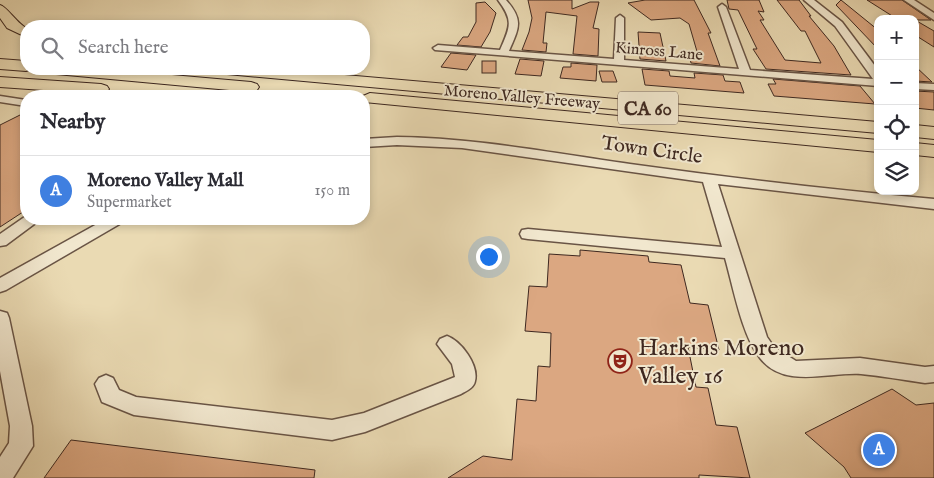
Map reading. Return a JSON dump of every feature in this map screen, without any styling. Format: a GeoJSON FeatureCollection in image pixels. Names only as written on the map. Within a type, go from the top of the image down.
{"type":"FeatureCollection","features":[{"type":"Feature","properties":{"kind":"highway"},"geometry":{"type":"LineString","coordinates":[[0,9],[12,25],[20,30]]}},
{"type":"Feature","properties":{"kind":"highway"},"geometry":{"type":"LineString","coordinates":[[0,64],[20,66]]}},
{"type":"Feature","properties":{"kind":"highway"},"geometry":{"type":"LineString","coordinates":[[123,75],[290,90]]}},
{"type":"Feature","properties":{"kind":"highway","name":"Moreno Valley Freeway"},"geometry":{"type":"LineString","coordinates":[[294,75],[874,128]]}},
{"type":"Feature","properties":{"kind":"highway"},"geometry":{"type":"LineString","coordinates":[[319,75],[418,86]]}},
{"type":"Feature","properties":{"kind":"highway"},"geometry":{"type":"LineString","coordinates":[[0,82],[123,90]]}},
{"type":"Feature","properties":{"kind":"highway","name":"Moreno Valley Freeway"},"geometry":{"type":"LineString","coordinates":[[370,98],[874,146]]}},
{"type":"Feature","properties":{"kind":"highway"},"geometry":{"type":"LineString","coordinates":[[370,106],[646,124]]}},
{"type":"Feature","properties":{"kind":"highway"},"geometry":{"type":"LineString","coordinates":[[919,131],[934,133]]}},
{"type":"Feature","properties":{"kind":"highway"},"geometry":{"type":"LineString","coordinates":[[919,149],[934,151]]}},
{"type":"Feature","properties":{"kind":"street"},"geometry":{"type":"LineString","coordinates":[[502,0],[515,17],[515,24],[503,54]]}},
{"type":"Feature","properties":{"kind":"street"},"geometry":{"type":"LineString","coordinates":[[808,0],[834,17],[874,72]]}},
{"type":"Feature","properties":{"kind":"street"},"geometry":{"type":"LineString","coordinates":[[908,0],[934,17]]}},
{"type":"Feature","properties":{"kind":"street"},"geometry":{"type":"LineString","coordinates":[[722,7],[746,73]]}},
{"type":"Feature","properties":{"kind":"street"},"geometry":{"type":"LineString","coordinates":[[619,63],[620,18]]}},
{"type":"Feature","properties":{"kind":"street","name":"Kinross Lane"},"geometry":{"type":"LineString","coordinates":[[438,48],[874,83]]}},
{"type":"Feature","properties":{"kind":"street"},"geometry":{"type":"LineString","coordinates":[[919,86],[934,87]]}},
{"type":"Feature","properties":{"kind":"street"},"geometry":{"type":"LineString","coordinates":[[0,106],[6,100],[20,102]]}},
{"type":"Feature","properties":{"kind":"street","name":"Town Circle"},"geometry":{"type":"LineString","coordinates":[[373,144],[483,144],[709,179],[785,194],[895,205],[933,206]]}},
{"type":"Feature","properties":{"kind":"street"},"geometry":{"type":"LineString","coordinates":[[709,179],[758,338],[767,353],[776,362],[794,368],[860,366],[925,375],[934,374]]}},
{"type":"Feature","properties":{"kind":"street"},"geometry":{"type":"LineString","coordinates":[[0,241],[24,225]]}},
{"type":"Feature","properties":{"kind":"street"},"geometry":{"type":"LineString","coordinates":[[0,286],[61,255],[109,226]]}},
{"type":"Feature","properties":{"kind":"street"},"geometry":{"type":"LineString","coordinates":[[528,234],[732,253]]}},
{"type":"Feature","properties":{"kind":"street"},"geometry":{"type":"LineString","coordinates":[[0,318],[21,426],[21,446],[0,478]]}},
{"type":"Feature","properties":{"kind":"street"},"geometry":{"type":"LineString","coordinates":[[106,384],[110,396],[134,406],[332,430],[365,422],[453,388],[464,381],[466,370],[459,356],[447,344]]}},
{"type":"Feature","properties":{"kind":"building"},"geometry":{"type":"Polygon","coordinates":[[[528,0],[572,0],[572,9],[590,2],[599,2],[593,28],[599,29],[598,56],[573,54],[577,16],[546,12],[543,43],[547,43],[546,52],[522,50],[532,18],[528,0]]]}},
{"type":"Feature","properties":{"kind":"building"},"geometry":{"type":"Polygon","coordinates":[[[645,0],[694,0],[711,33],[708,33],[720,66],[691,63],[689,54],[698,55],[689,24],[680,18],[651,20],[628,3],[645,0]]]}},
{"type":"Feature","properties":{"kind":"building"},"geometry":{"type":"Polygon","coordinates":[[[727,0],[759,0],[764,12],[758,11],[764,20],[760,20],[785,60],[821,63],[805,31],[801,31],[777,0],[799,0],[811,16],[809,16],[834,46],[851,75],[766,69],[753,49],[757,49],[738,10],[729,9],[727,0]]]}},
{"type":"Feature","properties":{"kind":"building"},"geometry":{"type":"Polygon","coordinates":[[[841,0],[874,27],[874,45],[836,5],[841,0]]]}},
{"type":"Feature","properties":{"kind":"building"},"geometry":{"type":"Polygon","coordinates":[[[867,0],[902,0],[931,20],[919,20],[919,15],[891,15],[867,0]]]}},
{"type":"Feature","properties":{"kind":"building"},"geometry":{"type":"Polygon","coordinates":[[[485,2],[496,13],[490,32],[481,47],[457,45],[463,37],[468,37],[476,22],[476,3],[485,2]]]}},
{"type":"Feature","properties":{"kind":"building"},"geometry":{"type":"Polygon","coordinates":[[[919,22],[934,31],[934,47],[919,38],[919,22]]]}},
{"type":"Feature","properties":{"kind":"building"},"geometry":{"type":"Polygon","coordinates":[[[638,32],[660,33],[666,61],[640,59],[638,32]]]}},
{"type":"Feature","properties":{"kind":"building"},"geometry":{"type":"Polygon","coordinates":[[[451,53],[476,55],[467,70],[441,67],[451,53]]]}},
{"type":"Feature","properties":{"kind":"building"},"geometry":{"type":"Polygon","coordinates":[[[520,59],[544,61],[541,76],[515,74],[520,59]]]}},
{"type":"Feature","properties":{"kind":"building"},"geometry":{"type":"Polygon","coordinates":[[[482,61],[496,61],[496,73],[482,73],[482,61]]]}},
{"type":"Feature","properties":{"kind":"building"},"geometry":{"type":"Polygon","coordinates":[[[571,63],[597,65],[596,81],[560,78],[563,67],[571,67],[571,63]]]}},
{"type":"Feature","properties":{"kind":"building"},"geometry":{"type":"Polygon","coordinates":[[[642,69],[669,71],[670,76],[695,78],[694,73],[723,75],[725,81],[740,82],[744,93],[645,85],[642,69]]]}},
{"type":"Feature","properties":{"kind":"building"},"geometry":{"type":"Polygon","coordinates":[[[919,70],[932,82],[919,81],[919,70]]]}},
{"type":"Feature","properties":{"kind":"building"},"geometry":{"type":"Polygon","coordinates":[[[599,71],[613,71],[617,82],[602,82],[599,71]]]}},
{"type":"Feature","properties":{"kind":"building"},"geometry":{"type":"Polygon","coordinates":[[[773,79],[860,86],[874,104],[774,96],[768,84],[776,84],[773,79]]]}},
{"type":"Feature","properties":{"kind":"building"},"geometry":{"type":"Polygon","coordinates":[[[919,91],[934,92],[934,110],[919,108],[919,91]]]}},
{"type":"Feature","properties":{"kind":"building"},"geometry":{"type":"Polygon","coordinates":[[[20,115],[20,214],[0,227],[0,125],[20,115]]]}},
{"type":"Feature","properties":{"kind":"building","name":"Harkins Moreno Valley 16"},"geometry":{"type":"Polygon","coordinates":[[[580,250],[648,256],[649,262],[681,265],[690,303],[708,305],[719,350],[688,347],[696,387],[708,388],[716,425],[737,427],[750,478],[699,475],[699,478],[448,478],[483,456],[512,460],[517,399],[536,401],[538,366],[550,367],[551,333],[525,331],[529,286],[547,287],[549,254],[580,256],[580,250]]]}},
{"type":"Feature","properties":{"kind":"building"},"geometry":{"type":"Polygon","coordinates":[[[892,389],[916,405],[934,403],[934,478],[851,478],[844,467],[805,433],[892,389]]]}},
{"type":"Feature","properties":{"kind":"building"},"geometry":{"type":"Polygon","coordinates":[[[71,440],[315,470],[314,478],[44,478],[71,440]]]}},
{"type":"Feature","properties":{"kind":"place","name":"Harkins Moreno Valley 16"},"geometry":{"type":"Point","coordinates":[620,361]}},
{"type":"Feature","properties":{"kind":"place","name":"Moreno Valley Mall"},"geometry":{"type":"Point","coordinates":[879,450]}}]}
